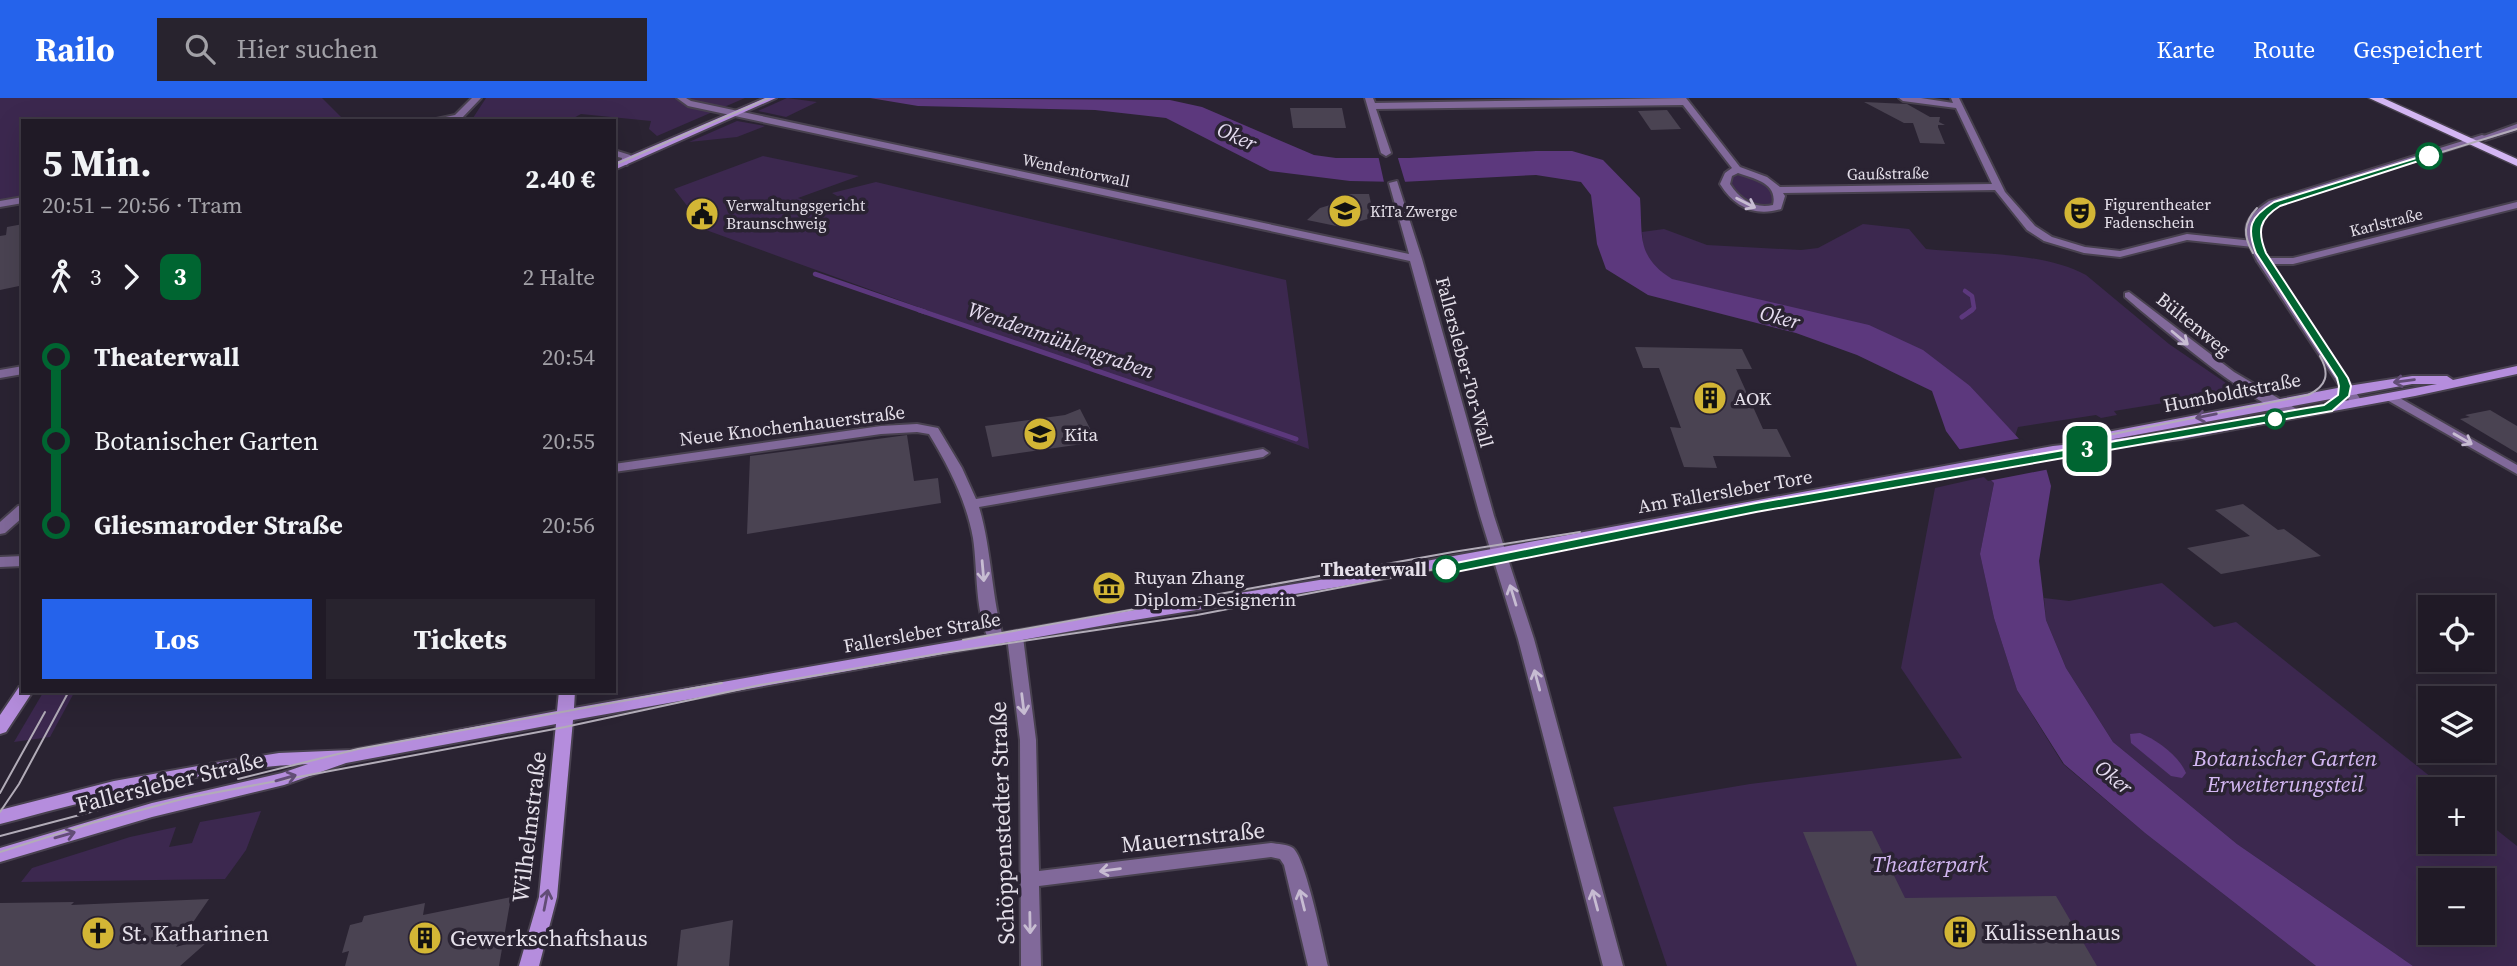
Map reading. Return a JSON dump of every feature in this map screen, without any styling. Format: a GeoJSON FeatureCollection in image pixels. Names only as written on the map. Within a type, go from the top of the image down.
{"type":"FeatureCollection","features":[{"type":"Feature","properties":{"kind":"main road"},"geometry":{"type":"LineString","coordinates":[[732,113],[761,98]]}},
{"type":"Feature","properties":{"kind":"main road"},"geometry":{"type":"LineString","coordinates":[[618,160],[772,98]]}},
{"type":"Feature","properties":{"kind":"main road"},"geometry":{"type":"LineString","coordinates":[[2374,98],[2517,163]]}},
{"type":"Feature","properties":{"kind":"main road"},"geometry":{"type":"LineString","coordinates":[[2395,98],[2517,152]]}},
{"type":"Feature","properties":{"kind":"main road","name":"Humboldtstraße"},"geometry":{"type":"LineString","coordinates":[[2053,450],[2171,436],[2390,397],[2517,370]]}},
{"type":"Feature","properties":{"kind":"main road","name":"Humboldtstraße"},"geometry":{"type":"LineString","coordinates":[[1957,469],[2273,403],[2412,380],[2461,380]]}},
{"type":"Feature","properties":{"kind":"main road"},"geometry":{"type":"LineString","coordinates":[[2372,386],[2390,397]]}},
{"type":"Feature","properties":{"kind":"main road","name":"Am Fallersleber Tore"},"geometry":{"type":"LineString","coordinates":[[1499,552],[1957,469]]}},
{"type":"Feature","properties":{"kind":"main road","name":"Fallersleber Straße"},"geometry":{"type":"LineString","coordinates":[[0,855],[121,818],[284,779],[352,756],[1499,552]]}},
{"type":"Feature","properties":{"kind":"main road"},"geometry":{"type":"LineString","coordinates":[[0,728],[23,693]]}},
{"type":"Feature","properties":{"kind":"main road","name":"Wilhelmstraße"},"geometry":{"type":"LineString","coordinates":[[529,966],[548,897],[567,693]]}},
{"type":"Feature","properties":{"kind":"main road","name":"Fallersleber Straße"},"geometry":{"type":"LineString","coordinates":[[0,817],[114,788],[209,770],[279,759],[352,756]]}},
{"type":"Feature","properties":{"kind":"street"},"geometry":{"type":"LineString","coordinates":[[458,117],[477,98]]}},
{"type":"Feature","properties":{"kind":"street","name":"Wendentorwall"},"geometry":{"type":"LineString","coordinates":[[681,98],[688,103],[732,113],[1417,259]]}},
{"type":"Feature","properties":{"kind":"street"},"geometry":{"type":"LineString","coordinates":[[1903,98],[1957,102],[1998,187],[2038,234],[2084,250],[2120,254],[2195,236],[2253,244]]}},
{"type":"Feature","properties":{"kind":"street"},"geometry":{"type":"LineString","coordinates":[[1386,153],[1370,102],[1683,100],[1737,169],[1765,179],[1778,190],[1781,202],[1775,209],[1764,210],[1747,205],[1734,197],[1725,184],[1727,175],[1737,169]]}},
{"type":"Feature","properties":{"kind":"street"},"geometry":{"type":"LineString","coordinates":[[444,119],[465,119]]}},
{"type":"Feature","properties":{"kind":"street"},"geometry":{"type":"LineString","coordinates":[[2357,403],[2262,261],[2250,232],[2252,220],[2258,211],[2272,202],[2517,127]]}},
{"type":"Feature","properties":{"kind":"street","name":"Fallersleber-Tor-Wall"},"geometry":{"type":"LineString","coordinates":[[1394,183],[1499,552]]}},
{"type":"Feature","properties":{"kind":"street","name":"Gaußstraße"},"geometry":{"type":"LineString","coordinates":[[1778,190],[1998,187]]}},
{"type":"Feature","properties":{"kind":"street"},"geometry":{"type":"LineString","coordinates":[[0,204],[21,200]]}},
{"type":"Feature","properties":{"kind":"street","name":"Karlstraße"},"geometry":{"type":"LineString","coordinates":[[2262,261],[2293,261],[2517,205]]}},
{"type":"Feature","properties":{"kind":"street","name":"Bültenweg"},"geometry":{"type":"LineString","coordinates":[[2129,295],[2211,363],[2273,403],[2296,414]]}},
{"type":"Feature","properties":{"kind":"street"},"geometry":{"type":"LineString","coordinates":[[0,374],[21,370]]}},
{"type":"Feature","properties":{"kind":"street"},"geometry":{"type":"LineString","coordinates":[[2390,397],[2517,470]]}},
{"type":"Feature","properties":{"kind":"street","name":"Neue Knochenhauerstraße"},"geometry":{"type":"LineString","coordinates":[[616,468],[881,430],[917,428],[934,431],[955,465],[972,504],[979,536],[986,610],[996,640]]}},
{"type":"Feature","properties":{"kind":"street"},"geometry":{"type":"LineString","coordinates":[[972,504],[1263,453]]}},
{"type":"Feature","properties":{"kind":"street"},"geometry":{"type":"LineString","coordinates":[[0,530],[21,511]]}},
{"type":"Feature","properties":{"kind":"street"},"geometry":{"type":"LineString","coordinates":[[1499,552],[1527,639],[1613,966]]}},
{"type":"Feature","properties":{"kind":"street"},"geometry":{"type":"LineString","coordinates":[[0,562],[21,561]]}},
{"type":"Feature","properties":{"kind":"street","name":"Schöppenstedter Straße"},"geometry":{"type":"LineString","coordinates":[[1015,637],[1028,740],[1031,966]]}},
{"type":"Feature","properties":{"kind":"street","name":"Mauernstraße"},"geometry":{"type":"LineString","coordinates":[[1030,880],[1271,850],[1286,853],[1293,863],[1318,966]]}},
{"type":"Feature","properties":{"kind":"green space"},"geometry":{"type":"Polygon","coordinates":[[[0,98],[322,98],[343,119],[21,119],[21,200],[0,204],[0,98]]]}},
{"type":"Feature","properties":{"kind":"green space"},"geometry":{"type":"Polygon","coordinates":[[[486,98],[745,98],[657,136],[649,129],[651,121],[581,114],[572,119],[472,119],[486,98]]]}},
{"type":"Feature","properties":{"kind":"green space"},"geometry":{"type":"Polygon","coordinates":[[[787,98],[817,102],[786,117],[758,111],[787,98]]]}},
{"type":"Feature","properties":{"kind":"green space"},"geometry":{"type":"Polygon","coordinates":[[[737,121],[765,126],[737,137],[689,142],[737,121]]]}},
{"type":"Feature","properties":{"kind":"green space"},"geometry":{"type":"Polygon","coordinates":[[[763,156],[859,176],[798,198],[842,214],[853,205],[832,193],[876,182],[1286,280],[1309,449],[706,230],[674,189],[763,156]]]}},
{"type":"Feature","properties":{"kind":"green space"},"geometry":{"type":"Polygon","coordinates":[[[1735,174],[1756,178],[1762,182],[1771,191],[1773,204],[1760,206],[1744,199],[1730,185],[1730,177],[1735,174]]]}},
{"type":"Feature","properties":{"kind":"green space"},"geometry":{"type":"Polygon","coordinates":[[[1863,224],[1909,229],[1926,249],[2030,258],[2069,267],[2086,275],[2169,344],[2226,383],[2225,393],[2114,411],[2117,415],[2101,418],[2096,415],[2018,427],[2015,436],[1970,386],[1735,294],[1672,280],[1648,261],[1642,232],[1664,229],[1707,245],[1801,250],[1818,248],[1863,224]]]}},
{"type":"Feature","properties":{"kind":"green space","name":"Theaterpark"},"geometry":{"type":"Polygon","coordinates":[[[1988,476],[1994,483],[1980,554],[1994,618],[2017,690],[2063,764],[2145,833],[2316,966],[1667,966],[1613,807],[1750,784],[1962,758],[1901,668],[1935,488],[1988,476]]]}},
{"type":"Feature","properties":{"kind":"green space","name":"Botanischer Garten Erweiterungsteil"},"geometry":{"type":"Polygon","coordinates":[[[2162,583],[2214,627],[2236,622],[2431,777],[2418,777],[2418,854],[2495,854],[2495,829],[2517,846],[2517,966],[2413,966],[2237,844],[2113,742],[2066,668],[2046,620],[2044,598],[2069,601],[2162,583]]]}},
{"type":"Feature","properties":{"kind":"green space"},"geometry":{"type":"Polygon","coordinates":[[[43,693],[74,693],[50,737],[14,742],[43,693]]]}},
{"type":"Feature","properties":{"kind":"green space"},"geometry":{"type":"Polygon","coordinates":[[[261,811],[246,850],[225,879],[21,882],[32,868],[130,837],[176,827],[169,847],[192,843],[200,822],[261,811]]]}},
{"type":"Feature","properties":{"kind":"water","name":"Oker"},"geometry":{"type":"Polygon","coordinates":[[[870,98],[1170,100],[1202,107],[1314,155],[1336,158],[1409,158],[1572,151],[1603,160],[1640,198],[1642,235],[1647,254],[1660,271],[1672,279],[1869,325],[1923,350],[1970,386],[2046,468],[2051,486],[2039,561],[2046,620],[2066,668],[2113,742],[2237,844],[2413,966],[2316,966],[2145,833],[2064,764],[2017,690],[1994,618],[1980,554],[1994,483],[1963,454],[1946,431],[1932,391],[1857,355],[1796,333],[1648,295],[1606,269],[1597,244],[1591,195],[1581,182],[1536,175],[1401,182],[1350,181],[1270,171],[1166,118],[1095,110],[918,106],[870,98]]]}},
{"type":"Feature","properties":{"kind":"water"},"geometry":{"type":"Polygon","coordinates":[[[2140,733],[2173,755],[2186,773],[2182,778],[2171,776],[2131,743],[2130,734],[2140,733]]]}},
{"type":"Feature","properties":{"kind":"pier"},"geometry":{"type":"Polygon","coordinates":[[[1378,155],[1397,155],[1406,185],[1383,185],[1378,155]]]}},
{"type":"Feature","properties":{"kind":"pier"},"geometry":{"type":"Polygon","coordinates":[[[2022,438],[2050,469],[1988,481],[1956,450],[2022,438]]]}},
{"type":"Feature","properties":{"kind":"building"},"geometry":{"type":"Polygon","coordinates":[[[1864,102],[1907,104],[1930,117],[1940,117],[1939,122],[1945,125],[1938,127],[1945,144],[1920,143],[1913,123],[1904,123],[1864,102]]]}},
{"type":"Feature","properties":{"kind":"building"},"geometry":{"type":"Polygon","coordinates":[[[1290,108],[1342,108],[1346,128],[1293,128],[1290,108]]]}},
{"type":"Feature","properties":{"kind":"building"},"geometry":{"type":"Polygon","coordinates":[[[1667,110],[1681,129],[1651,130],[1638,111],[1667,110]]]}},
{"type":"Feature","properties":{"kind":"building","name":"KiTa Zwerge"},"geometry":{"type":"Polygon","coordinates":[[[1346,194],[1369,194],[1374,217],[1341,227],[1307,220],[1320,208],[1347,200],[1346,194]]]}},
{"type":"Feature","properties":{"kind":"building"},"geometry":{"type":"Polygon","coordinates":[[[21,224],[21,276],[19,286],[0,290],[0,236],[6,235],[7,227],[21,224]]]}},
{"type":"Feature","properties":{"kind":"building","name":"AOK"},"geometry":{"type":"Polygon","coordinates":[[[1635,347],[1742,349],[1752,369],[1736,369],[1763,429],[1777,429],[1791,457],[1713,456],[1717,468],[1684,467],[1670,427],[1681,428],[1659,368],[1643,368],[1635,347]]]}},
{"type":"Feature","properties":{"kind":"building","name":"Kita"},"geometry":{"type":"Polygon","coordinates":[[[1080,409],[1097,442],[992,457],[985,426],[1065,415],[1080,409]]]}},
{"type":"Feature","properties":{"kind":"building"},"geometry":{"type":"Polygon","coordinates":[[[2490,410],[2517,426],[2517,453],[2460,419],[2470,417],[2465,415],[2490,410]]]}},
{"type":"Feature","properties":{"kind":"building"},"geometry":{"type":"Polygon","coordinates":[[[907,435],[914,481],[938,478],[941,503],[747,534],[750,456],[907,435]]]}},
{"type":"Feature","properties":{"kind":"building"},"geometry":{"type":"Polygon","coordinates":[[[2243,504],[2278,530],[2284,529],[2321,556],[2221,574],[2187,548],[2250,536],[2215,510],[2243,504]]]}},
{"type":"Feature","properties":{"kind":"building","name":"Kulissenhaus"},"geometry":{"type":"Polygon","coordinates":[[[1872,831],[1905,898],[2056,896],[2097,966],[1857,966],[1803,832],[1872,831]]]}},
{"type":"Feature","properties":{"kind":"building","name":"Gewerkschaftshaus"},"geometry":{"type":"Polygon","coordinates":[[[511,897],[499,966],[345,966],[349,951],[342,953],[350,925],[362,922],[364,916],[425,903],[423,915],[511,897]]]}},
{"type":"Feature","properties":{"kind":"building","name":"St. Katharinen"},"geometry":{"type":"Polygon","coordinates":[[[209,899],[176,947],[214,936],[180,966],[0,966],[0,903],[74,902],[71,905],[209,899]]]}},
{"type":"Feature","properties":{"kind":"building"},"geometry":{"type":"Polygon","coordinates":[[[733,920],[729,966],[677,966],[681,930],[733,920]]]}},
{"type":"Feature","properties":{"kind":"waterway","name":"Wendenmühlengraben"},"geometry":{"type":"LineString","coordinates":[[815,274],[925,312]]}},
{"type":"Feature","properties":{"kind":"waterway"},"geometry":{"type":"LineString","coordinates":[[1965,291],[1972,296],[1974,308],[1969,312]]}},
{"type":"Feature","properties":{"kind":"waterway","name":"Wendenmühlengraben"},"geometry":{"type":"LineString","coordinates":[[919,310],[1296,439]]}},
{"type":"Feature","properties":{"kind":"waterway"},"geometry":{"type":"LineString","coordinates":[[1962,317],[1972,310]]}},
{"type":"Feature","properties":{"kind":"tram line"},"geometry":{"type":"LineString","coordinates":[[616,164],[769,98]]}},
{"type":"Feature","properties":{"kind":"tram line"},"geometry":{"type":"LineString","coordinates":[[0,852],[92,823],[186,798],[565,727],[760,685],[943,653],[1197,615],[1757,507],[2057,453],[2169,438],[2320,411],[2342,397],[2343,380],[2261,253],[2257,239],[2259,219],[2272,207],[2293,198],[2517,129]]}},
{"type":"Feature","properties":{"kind":"tram line","name":"3"},"geometry":{"type":"LineString","coordinates":[[1446,569],[1594,538],[2057,453],[2169,438],[2328,408],[2343,396],[2343,378],[2261,253],[2255,237],[2256,225],[2262,213],[2277,204],[2429,156]]}},
{"type":"Feature","properties":{"kind":"tram line"},"geometry":{"type":"LineString","coordinates":[[2253,253],[2247,241],[2246,230],[2249,219],[2257,208]]}},
{"type":"Feature","properties":{"kind":"tram line"},"geometry":{"type":"LineString","coordinates":[[2083,440],[2308,395],[2319,388],[2325,379],[2325,368],[2320,356]]}},
{"type":"Feature","properties":{"kind":"tram line"},"geometry":{"type":"LineString","coordinates":[[963,640],[1453,552],[1580,532]]}},
{"type":"Feature","properties":{"kind":"tram line"},"geometry":{"type":"LineString","coordinates":[[238,779],[358,749],[722,683]]}},
{"type":"Feature","properties":{"kind":"tram line"},"geometry":{"type":"LineString","coordinates":[[0,812],[19,784],[68,693]]}},
{"type":"Feature","properties":{"kind":"tram line"},"geometry":{"type":"LineString","coordinates":[[0,793],[45,712]]}},
{"type":"Feature","properties":{"kind":"tram line"},"geometry":{"type":"LineString","coordinates":[[0,836],[129,802]]}},
{"type":"Feature","properties":{"kind":"place","name":"KiTa Zwerge"},"geometry":{"type":"Point","coordinates":[1345,211]}},
{"type":"Feature","properties":{"kind":"place","name":"Figurentheater Fadenschein"},"geometry":{"type":"Point","coordinates":[2080,213]}},
{"type":"Feature","properties":{"kind":"place","name":"Verwaltungsgericht Braunschweig"},"geometry":{"type":"Point","coordinates":[702,214]}},
{"type":"Feature","properties":{"kind":"place","name":"AOK"},"geometry":{"type":"Point","coordinates":[1710,398]}},
{"type":"Feature","properties":{"kind":"place","name":"Kita"},"geometry":{"type":"Point","coordinates":[1040,434]}},
{"type":"Feature","properties":{"kind":"place","name":"Theaterwall"},"geometry":{"type":"Point","coordinates":[1446,569]}},
{"type":"Feature","properties":{"kind":"place","name":"Ruyan Zhang Diplom-Designerin"},"geometry":{"type":"Point","coordinates":[1109,588]}},
{"type":"Feature","properties":{"kind":"place","name":"Kulissenhaus"},"geometry":{"type":"Point","coordinates":[1960,932]}},
{"type":"Feature","properties":{"kind":"place","name":"St. Katharinen"},"geometry":{"type":"Point","coordinates":[98,933]}},
{"type":"Feature","properties":{"kind":"place","name":"Gewerkschaftshaus"},"geometry":{"type":"Point","coordinates":[425,938]}}]}
